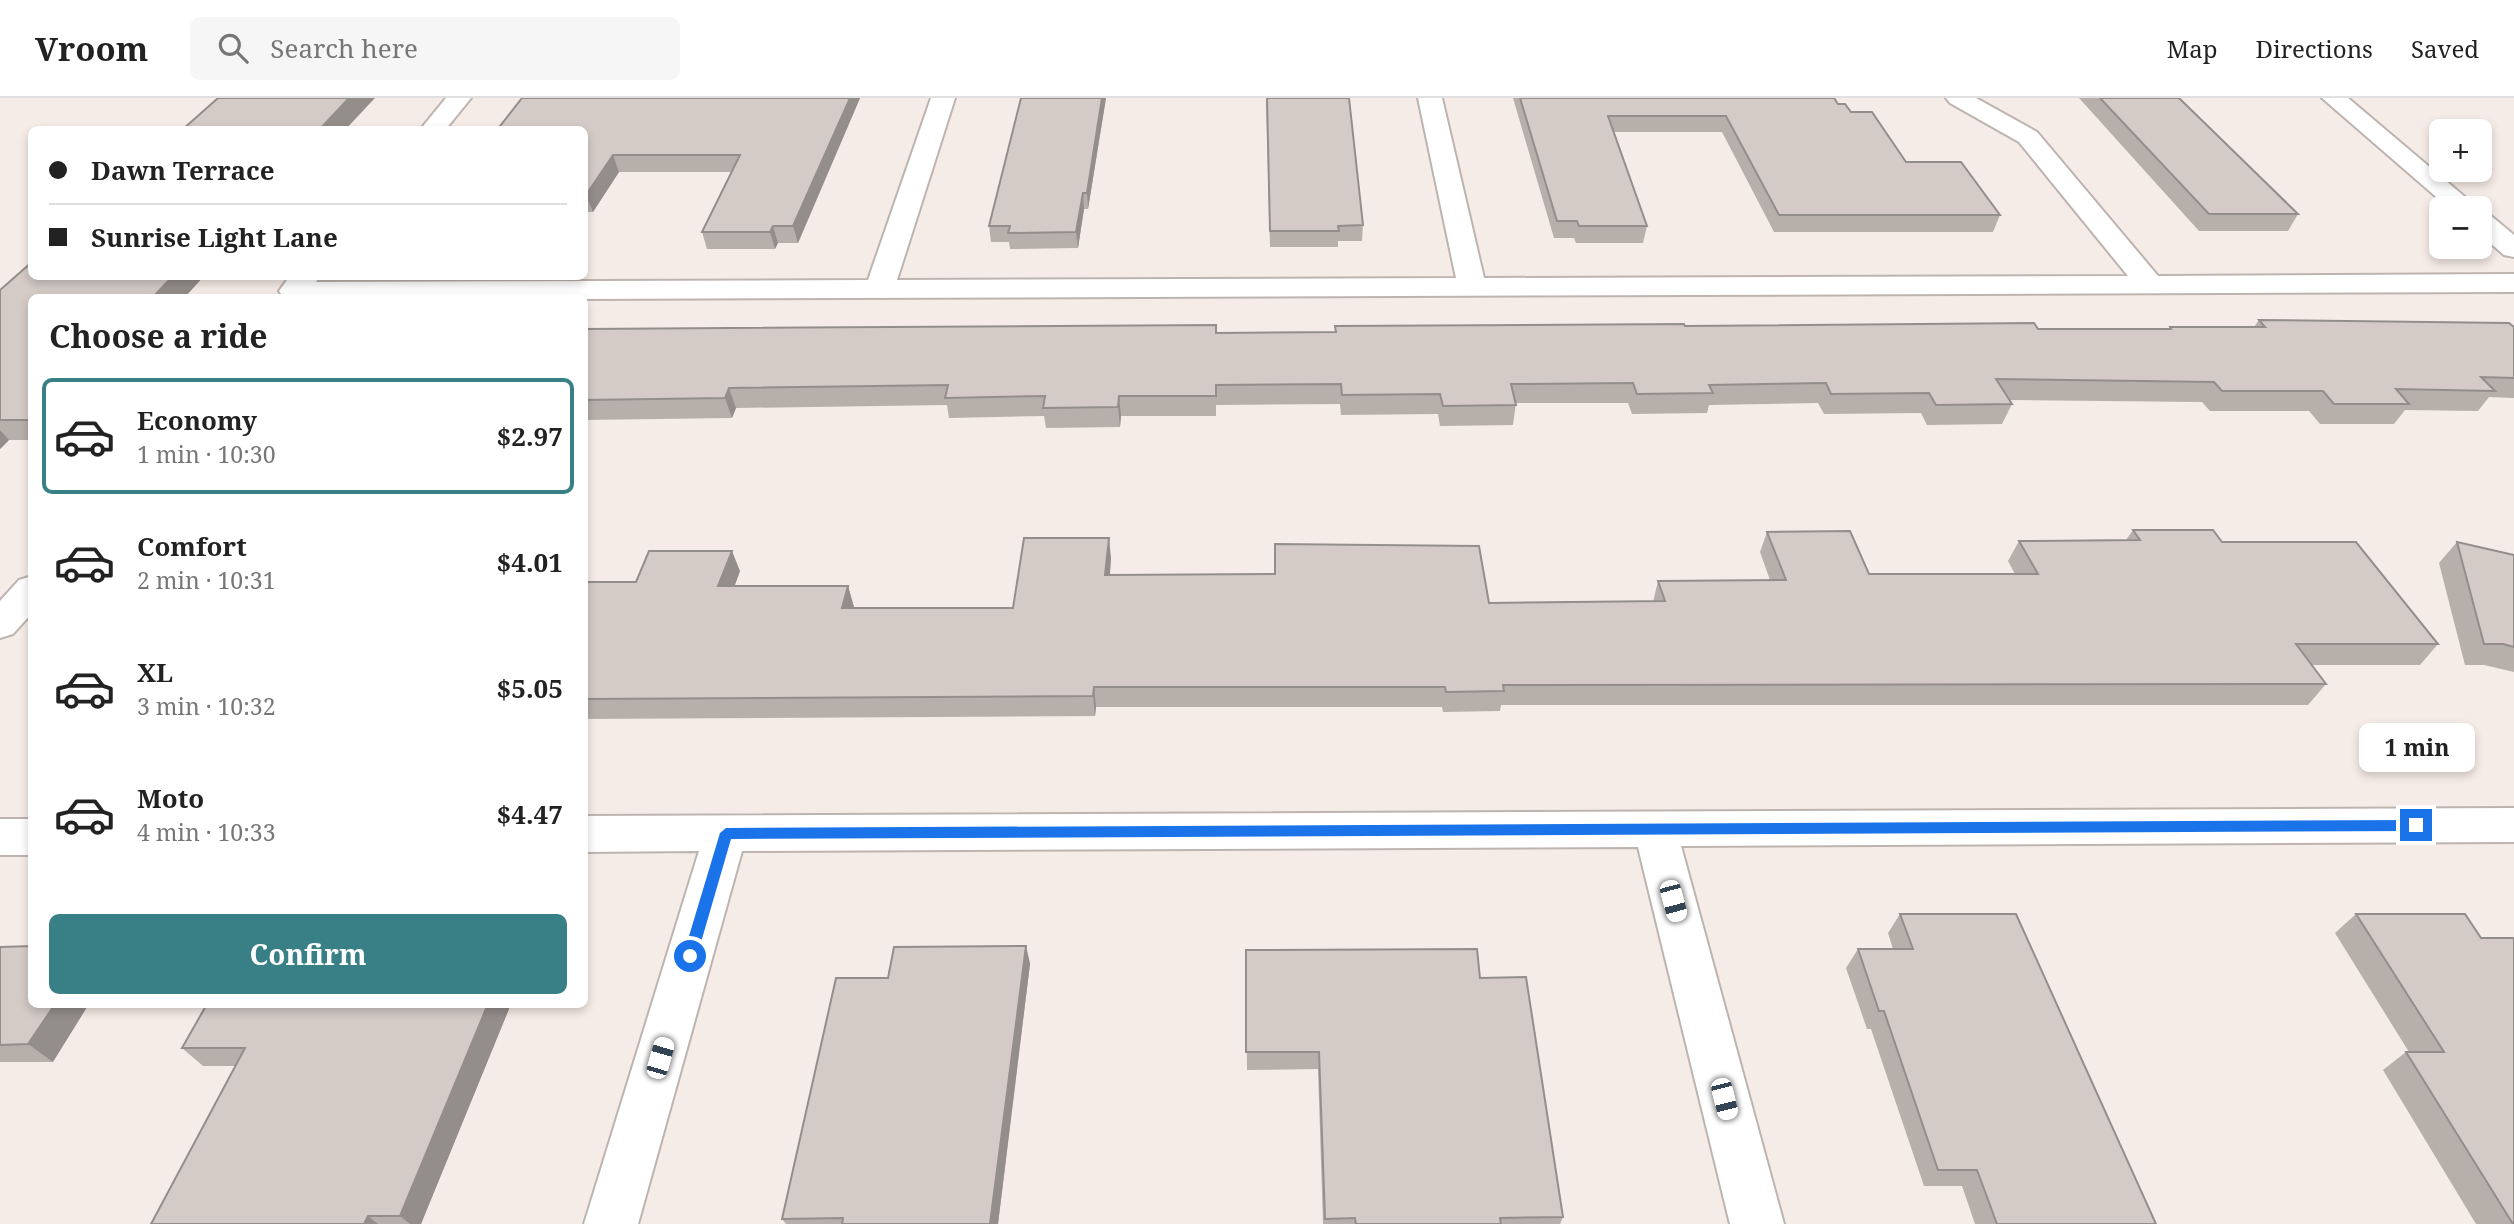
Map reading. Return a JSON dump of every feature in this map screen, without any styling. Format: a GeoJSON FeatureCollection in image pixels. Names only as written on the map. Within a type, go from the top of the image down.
{"type":"FeatureCollection","features":[{"type":"Feature","properties":{"kind":"street"},"geometry":{"type":"LineString","coordinates":[[435,126],[459,98]]}},
{"type":"Feature","properties":{"kind":"street"},"geometry":{"type":"LineString","coordinates":[[879,290],[943,98]]}},
{"type":"Feature","properties":{"kind":"street"},"geometry":{"type":"LineString","coordinates":[[1430,98],[1472,288]]}},
{"type":"Feature","properties":{"kind":"street"},"geometry":{"type":"LineString","coordinates":[[1958,98],[2028,137],[2150,284]]}},
{"type":"Feature","properties":{"kind":"street"},"geometry":{"type":"LineString","coordinates":[[2334,98],[2451,196]]}},
{"type":"Feature","properties":{"kind":"street"},"geometry":{"type":"LineString","coordinates":[[2492,231],[2514,249]]}},
{"type":"Feature","properties":{"kind":"street"},"geometry":{"type":"LineString","coordinates":[[295,288],[879,290],[2514,283]]}},
{"type":"Feature","properties":{"kind":"street"},"geometry":{"type":"LineString","coordinates":[[0,625],[28,594]]}},
{"type":"Feature","properties":{"kind":"street"},"geometry":{"type":"LineString","coordinates":[[588,834],[2514,825]]}},
{"type":"Feature","properties":{"kind":"street"},"geometry":{"type":"LineString","coordinates":[[1654,830],[1757,1224]]}},
{"type":"Feature","properties":{"kind":"street"},"geometry":{"type":"LineString","coordinates":[[611,1224],[726,833]]}},
{"type":"Feature","properties":{"kind":"street"},"geometry":{"type":"LineString","coordinates":[[0,837],[28,837]]}},
{"type":"Feature","properties":{"kind":"building"},"geometry":{"type":"Polygon","coordinates":[[[218,98],[349,98],[323,126],[186,126],[218,98]]]}},
{"type":"Feature","properties":{"kind":"building"},"geometry":{"type":"Polygon","coordinates":[[[522,98],[850,98],[793,226],[773,226],[770,232],[702,232],[740,155],[613,155],[588,192],[588,126],[500,126],[522,98]]]}},
{"type":"Feature","properties":{"kind":"building"},"geometry":{"type":"Polygon","coordinates":[[[1021,98],[1102,98],[1087,193],[1083,193],[1076,232],[1008,233],[1010,226],[989,226],[1021,98]]]}},
{"type":"Feature","properties":{"kind":"building"},"geometry":{"type":"Polygon","coordinates":[[[1267,98],[1349,98],[1363,225],[1338,226],[1339,231],[1270,231],[1267,98]]]}},
{"type":"Feature","properties":{"kind":"building"},"geometry":{"type":"Polygon","coordinates":[[[1520,98],[1834,98],[1838,104],[1845,104],[1851,112],[1872,112],[1906,162],[1961,162],[2000,215],[1779,215],[1726,116],[1608,116],[1647,226],[1579,226],[1577,221],[1557,221],[1520,98]]]}},
{"type":"Feature","properties":{"kind":"building"},"geometry":{"type":"Polygon","coordinates":[[[2100,98],[2179,98],[2298,214],[2209,214],[2100,98]]]}},
{"type":"Feature","properties":{"kind":"building"},"geometry":{"type":"Polygon","coordinates":[[[28,266],[28,280],[169,280],[156,294],[28,294],[28,420],[0,420],[0,290],[28,266]]]}},
{"type":"Feature","properties":{"kind":"building"},"geometry":{"type":"Polygon","coordinates":[[[2259,320],[2509,323],[2514,327],[2514,378],[2481,377],[2495,391],[2396,389],[2409,404],[2334,404],[2323,391],[2222,391],[2214,382],[1996,379],[2012,404],[1936,405],[1929,393],[1831,394],[1826,383],[1709,385],[1713,393],[1637,394],[1633,383],[1511,384],[1516,405],[1443,406],[1440,394],[1342,395],[1341,384],[1216,385],[1216,396],[1119,396],[1118,407],[1043,408],[1045,396],[945,398],[948,385],[729,388],[725,398],[588,400],[588,329],[1216,325],[1216,333],[1336,332],[1335,326],[1684,324],[2034,323],[2038,329],[2265,327],[2259,320]]]}},
{"type":"Feature","properties":{"kind":"building"},"geometry":{"type":"Polygon","coordinates":[[[2133,530],[2213,530],[2222,542],[2356,542],[2438,644],[2296,644],[2326,684],[1503,685],[1504,691],[1446,692],[1445,687],[1094,687],[1093,696],[588,699],[588,582],[636,582],[649,551],[732,551],[718,586],[848,586],[842,608],[1013,608],[1024,538],[1109,538],[1105,575],[1275,574],[1275,544],[1479,546],[1489,603],[1665,601],[1658,581],[1786,580],[1767,532],[1850,531],[1869,574],[2038,574],[2019,541],[2140,540],[2133,530]]]}},
{"type":"Feature","properties":{"kind":"building"},"geometry":{"type":"Polygon","coordinates":[[[2457,542],[2514,555],[2514,647],[2484,644],[2457,542]]]}},
{"type":"Feature","properties":{"kind":"building"},"geometry":{"type":"Polygon","coordinates":[[[1900,914],[2016,914],[2156,1224],[1997,1224],[1977,1170],[1938,1170],[1884,1011],[1879,1011],[1858,949],[1913,949],[1900,914]]]}},
{"type":"Feature","properties":{"kind":"building"},"geometry":{"type":"Polygon","coordinates":[[[2356,914],[2465,914],[2481,938],[2514,939],[2514,1224],[2406,1052],[2444,1052],[2356,914]]]}},
{"type":"Feature","properties":{"kind":"building"},"geometry":{"type":"Polygon","coordinates":[[[28,946],[28,1008],[52,1008],[28,1044],[0,1045],[0,947],[28,946]]]}},
{"type":"Feature","properties":{"kind":"building"},"geometry":{"type":"Polygon","coordinates":[[[1026,946],[990,1224],[842,1224],[843,1218],[782,1219],[836,978],[888,978],[894,947],[1026,946]]]}},
{"type":"Feature","properties":{"kind":"building"},"geometry":{"type":"Polygon","coordinates":[[[1477,949],[1480,978],[1526,977],[1563,1217],[1500,1218],[1501,1224],[1356,1224],[1355,1218],[1325,1219],[1319,1052],[1246,1052],[1246,950],[1477,949]]]}},
{"type":"Feature","properties":{"kind":"building"},"geometry":{"type":"Polygon","coordinates":[[[205,1008],[486,1008],[400,1216],[368,1216],[364,1224],[151,1224],[245,1048],[182,1048],[205,1008]]]}},
{"type":"Feature","properties":{"kind":"route"},"geometry":{"type":"LineString","coordinates":[[690,956],[726,833],[2416,825]]}}]}
